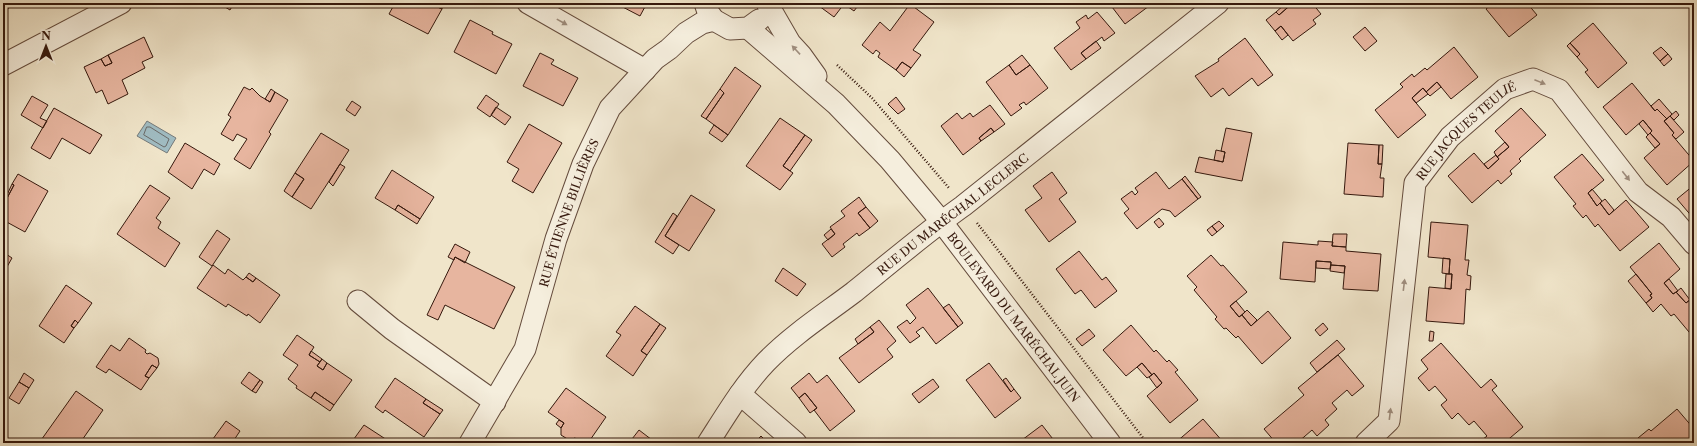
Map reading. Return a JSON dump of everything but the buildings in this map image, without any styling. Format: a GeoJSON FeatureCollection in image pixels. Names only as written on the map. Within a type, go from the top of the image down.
{"type":"FeatureCollection","features":[{"type":"Feature","properties":{"kind":"street"},"geometry":{"type":"LineString","coordinates":[[3,65],[121,3]]}},
{"type":"Feature","properties":{"kind":"street"},"geometry":{"type":"LineString","coordinates":[[528,3],[645,70]]}},
{"type":"Feature","properties":{"kind":"street","name":"RUE DU MARÉCHAL LECLERC"},"geometry":{"type":"LineString","coordinates":[[708,443],[740,394],[766,362],[791,340],[908,250],[941,221],[963,206],[1218,3]]}},
{"type":"Feature","properties":{"kind":"street"},"geometry":{"type":"LineString","coordinates":[[710,12],[730,29],[748,28],[761,19],[768,4]]}},
{"type":"Feature","properties":{"kind":"street","name":"BOULEVARD DU MARÉCHAL JUIN"},"geometry":{"type":"LineString","coordinates":[[768,4],[790,43],[801,55],[836,104]]}},
{"type":"Feature","properties":{"kind":"street","name":"RUE ÉTIENNE BILLIÈRES"},"geometry":{"type":"LineString","coordinates":[[470,443],[525,349],[556,239],[583,164],[610,108],[656,59],[702,23],[710,12]]}},
{"type":"Feature","properties":{"kind":"street","name":"BOULEVARD DU MARÉCHAL JUIN"},"geometry":{"type":"LineString","coordinates":[[748,28],[836,104],[890,160],[941,221],[1110,443]]}},
{"type":"Feature","properties":{"kind":"street","name":"RUE JACQUES TEULIÉ"},"geometry":{"type":"LineString","coordinates":[[1366,443],[1389,421],[1415,184],[1450,137],[1505,89],[1533,79],[1559,90],[1638,192],[1671,217],[1694,244]]}},
{"type":"Feature","properties":{"kind":"street"},"geometry":{"type":"LineString","coordinates":[[358,301],[392,329],[495,402]]}},
{"type":"Feature","properties":{"kind":"street"},"geometry":{"type":"LineString","coordinates":[[740,394],[796,443]]}},
{"type":"Feature","properties":{"kind":"water"},"geometry":{"type":"Polygon","coordinates":[[[147,121],[176,138],[167,153],[137,136],[147,121]]]}}]}
